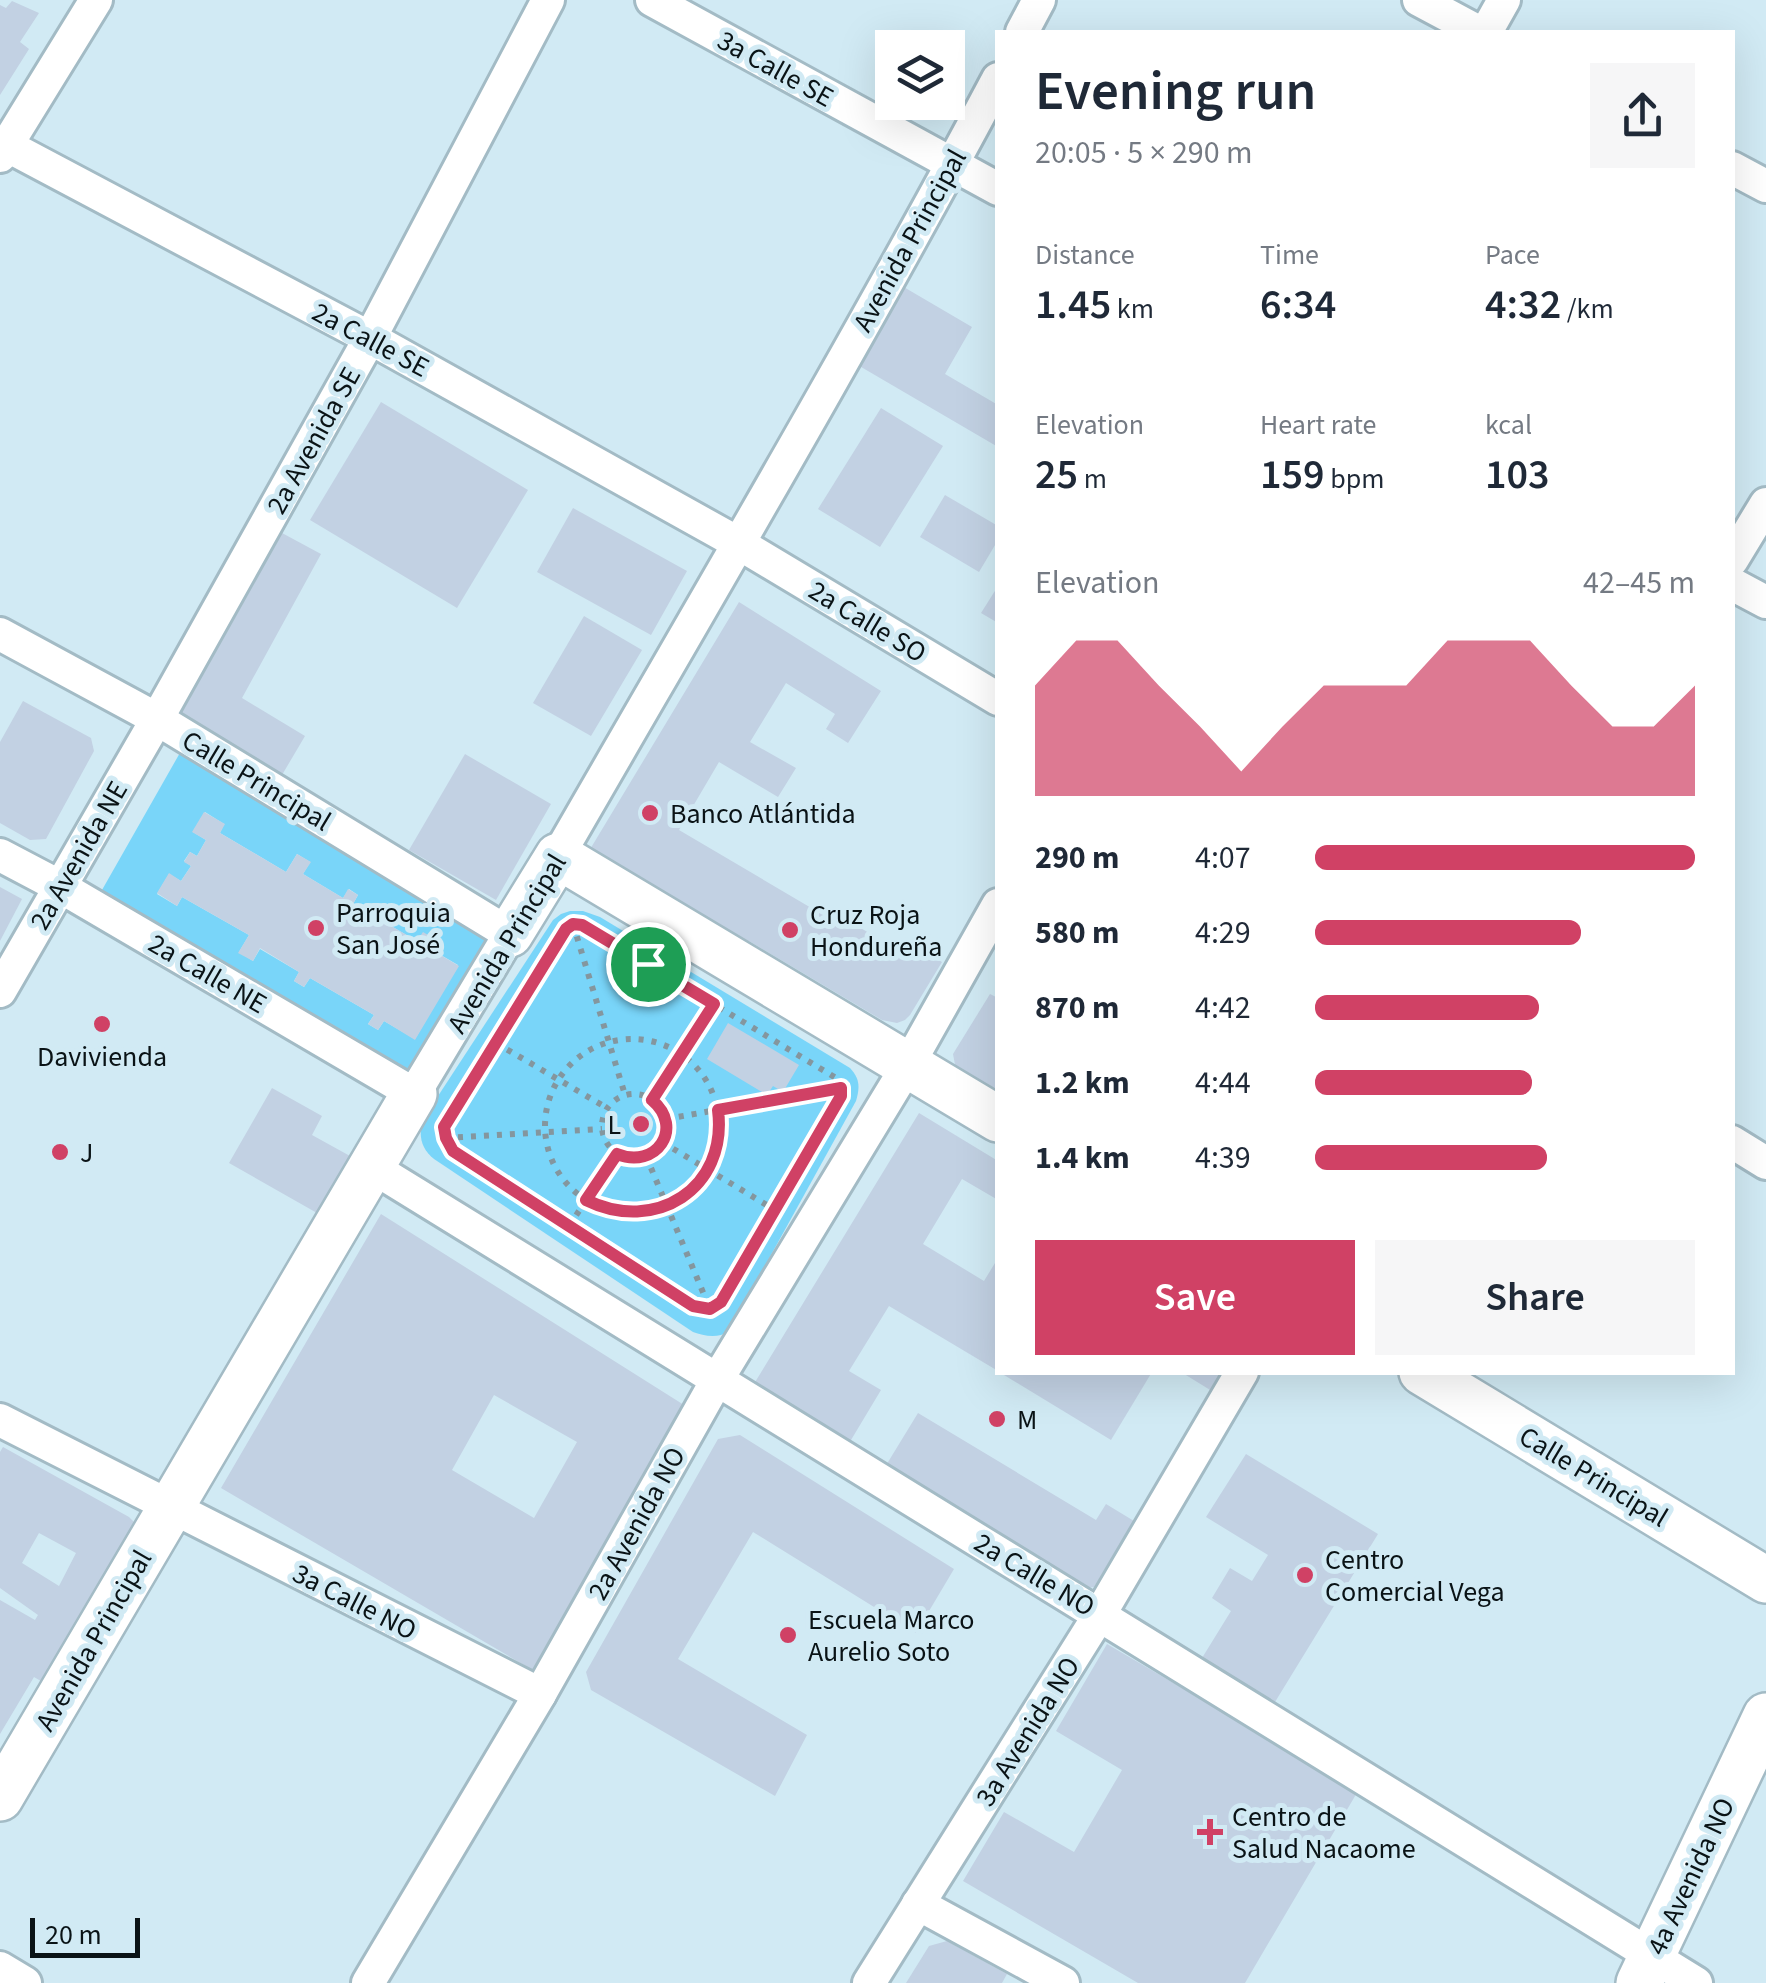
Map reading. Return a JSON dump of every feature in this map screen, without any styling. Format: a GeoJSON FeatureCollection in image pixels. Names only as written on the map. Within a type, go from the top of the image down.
{"type":"FeatureCollection","features":[{"type":"Feature","properties":{"kind":"street"},"geometry":{"type":"LineString","coordinates":[[2,148],[96,0]]}},
{"type":"Feature","properties":{"kind":"street","name":"2a Avenida SE"},"geometry":{"type":"LineString","coordinates":[[157,719],[370,338],[548,0]]}},
{"type":"Feature","properties":{"kind":"street","name":"3a Calle SE"},"geometry":{"type":"LineString","coordinates":[[652,0],[995,187]]}},
{"type":"Feature","properties":{"kind":"street"},"geometry":{"type":"LineString","coordinates":[[1023,30],[1040,0]]}},
{"type":"Feature","properties":{"kind":"street"},"geometry":{"type":"LineString","coordinates":[[1419,0],[1479,30]]}},
{"type":"Feature","properties":{"kind":"street"},"geometry":{"type":"LineString","coordinates":[[1484,30],[1504,0]]}},
{"type":"Feature","properties":{"kind":"street","name":"Avenida Principal"},"geometry":{"type":"LineString","coordinates":[[0,1798],[558,856],[995,85]]}},
{"type":"Feature","properties":{"kind":"street","name":"2a Calle SE"},"geometry":{"type":"LineString","coordinates":[[2,148],[370,338],[738,543]]}},
{"type":"Feature","properties":{"kind":"street"},"geometry":{"type":"LineString","coordinates":[[1735,170],[1766,186]]}},
{"type":"Feature","properties":{"kind":"street"},"geometry":{"type":"LineString","coordinates":[[1735,555],[1766,504]]}},
{"type":"Feature","properties":{"kind":"street","name":"2a Calle SO"},"geometry":{"type":"LineString","coordinates":[[738,543],[995,698]]}},
{"type":"Feature","properties":{"kind":"street"},"geometry":{"type":"LineString","coordinates":[[1735,586],[1766,602]]}},
{"type":"Feature","properties":{"kind":"street","name":"Calle Principal"},"geometry":{"type":"LineString","coordinates":[[0,634],[157,719],[510,934]]}},
{"type":"Feature","properties":{"kind":"street","name":"2a Avenida NE"},"geometry":{"type":"LineString","coordinates":[[0,992],[157,719]]}},
{"type":"Feature","properties":{"kind":"street","name":"2a Calle NE"},"geometry":{"type":"LineString","coordinates":[[0,855],[60,886],[414,1094]]}},
{"type":"Feature","properties":{"kind":"street"},"geometry":{"type":"LineString","coordinates":[[558,856],[995,1117]]}},
{"type":"Feature","properties":{"kind":"street","name":"2a Avenida NO"},"geometry":{"type":"LineString","coordinates":[[368,1983],[540,1694],[717,1380],[908,1065],[995,909]]}},
{"type":"Feature","properties":{"kind":"street"},"geometry":{"type":"LineString","coordinates":[[1735,1144],[1766,1162]]}},
{"type":"Feature","properties":{"kind":"street","name":"2a Calle NO"},"geometry":{"type":"LineString","coordinates":[[372,1167],[1100,1614],[1646,1970],[1696,1983]]}},
{"type":"Feature","properties":{"kind":"street","name":"3a Avenida NO"},"geometry":{"type":"LineString","coordinates":[[869,1983],[1100,1614],[1240,1375]]}},
{"type":"Feature","properties":{"kind":"street","name":"Calle Principal"},"geometry":{"type":"LineString","coordinates":[[1427,1375],[1766,1580]]}},
{"type":"Feature","properties":{"kind":"street","name":"3a Calle NO"},"geometry":{"type":"LineString","coordinates":[[0,1420],[540,1694]]}},
{"type":"Feature","properties":{"kind":"street","name":"4a Avenida NO"},"geometry":{"type":"LineString","coordinates":[[1646,1970],[1766,1716]]}},
{"type":"Feature","properties":{"kind":"street"},"geometry":{"type":"LineString","coordinates":[[918,1904],[1063,1983]]}},
{"type":"Feature","properties":{"kind":"street"},"geometry":{"type":"LineString","coordinates":[[0,1968],[25,1983]]}},
{"type":"Feature","properties":{"kind":"path"},"geometry":{"type":"LineString","coordinates":[[573,924],[624,1095]]}},
{"type":"Feature","properties":{"kind":"path"},"geometry":{"type":"LineString","coordinates":[[573,924],[582,925],[714,1004],[836,1078],[841,1096],[721,1302],[710,1309],[693,1306],[453,1151],[444,1127],[566,929],[573,924]]}},
{"type":"Feature","properties":{"kind":"path"},"geometry":{"type":"LineString","coordinates":[[652,1100],[714,1004]]}},
{"type":"Feature","properties":{"kind":"path"},"geometry":{"type":"LineString","coordinates":[[644,1039],[682,1054],[705,1077],[718,1110],[718,1140],[708,1170],[689,1192],[648,1212],[615,1211],[586,1200],[557,1170],[549,1152],[546,1114],[558,1080],[579,1058],[607,1043],[644,1039]]}},
{"type":"Feature","properties":{"kind":"path"},"geometry":{"type":"LineString","coordinates":[[496,1043],[607,1108]]}},
{"type":"Feature","properties":{"kind":"path"},"geometry":{"type":"LineString","coordinates":[[666,1119],[841,1088]]}},
{"type":"Feature","properties":{"kind":"path"},"geometry":{"type":"LineString","coordinates":[[636,1094],[652,1100],[666,1119],[662,1142],[646,1156],[631,1158],[617,1154],[606,1143],[602,1128],[607,1108],[624,1095],[636,1094]]}},
{"type":"Feature","properties":{"kind":"path"},"geometry":{"type":"LineString","coordinates":[[446,1138],[602,1128]]}},
{"type":"Feature","properties":{"kind":"path"},"geometry":{"type":"LineString","coordinates":[[662,1142],[774,1210]]}},
{"type":"Feature","properties":{"kind":"path"},"geometry":{"type":"LineString","coordinates":[[568,1226],[617,1154]]}},
{"type":"Feature","properties":{"kind":"path"},"geometry":{"type":"LineString","coordinates":[[646,1156],[710,1309]]}},
{"type":"Feature","properties":{"kind":"shaded area"},"geometry":{"type":"Polygon","coordinates":[[[181,751],[494,937],[408,1073],[102,890],[181,751]],[[205,812],[193,832],[206,840],[197,856],[190,852],[184,861],[191,866],[181,881],[169,874],[157,894],[177,906],[182,897],[249,935],[239,952],[253,961],[260,949],[299,972],[294,981],[304,987],[310,978],[374,1015],[368,1024],[378,1030],[384,1021],[415,1039],[458,965],[427,947],[432,938],[417,941],[353,904],[358,895],[349,889],[343,898],[303,874],[310,862],[297,854],[286,872],[220,833],[224,824],[205,812]]]}},
{"type":"Feature","properties":{"kind":"shaded area"},"geometry":{"type":"Polygon","coordinates":[[[570,911],[600,917],[850,1068],[857,1080],[856,1101],[725,1334],[693,1332],[434,1159],[423,1146],[423,1119],[553,920],[570,911]]]}},
{"type":"Feature","properties":{"kind":"building"},"geometry":{"type":"Polygon","coordinates":[[[12,1],[39,13],[20,42],[29,49],[0,95],[0,5],[6,8],[12,1]]]}},
{"type":"Feature","properties":{"kind":"building"},"geometry":{"type":"Polygon","coordinates":[[[902,286],[972,327],[945,374],[995,403],[995,445],[856,364],[902,286]]]}},
{"type":"Feature","properties":{"kind":"building"},"geometry":{"type":"Polygon","coordinates":[[[381,402],[528,490],[457,608],[310,520],[381,402]]]}},
{"type":"Feature","properties":{"kind":"building"},"geometry":{"type":"Polygon","coordinates":[[[881,408],[943,446],[880,547],[818,509],[881,408]]]}},
{"type":"Feature","properties":{"kind":"building"},"geometry":{"type":"Polygon","coordinates":[[[945,495],[995,524],[995,545],[979,572],[920,537],[945,495]]]}},
{"type":"Feature","properties":{"kind":"building"},"geometry":{"type":"Polygon","coordinates":[[[573,508],[687,571],[651,635],[537,572],[573,508]]]}},
{"type":"Feature","properties":{"kind":"building"},"geometry":{"type":"Polygon","coordinates":[[[282,533],[321,554],[242,698],[305,736],[282,775],[179,717],[282,533]]]}},
{"type":"Feature","properties":{"kind":"building"},"geometry":{"type":"Polygon","coordinates":[[[995,591],[995,621],[981,613],[995,591]]]}},
{"type":"Feature","properties":{"kind":"building"},"geometry":{"type":"Polygon","coordinates":[[[739,602],[881,691],[848,743],[826,729],[835,714],[786,683],[750,742],[796,768],[778,797],[719,762],[679,830],[830,919],[834,912],[904,954],[911,943],[942,962],[905,1020],[882,1020],[589,851],[739,602]]]}},
{"type":"Feature","properties":{"kind":"building"},"geometry":{"type":"Polygon","coordinates":[[[584,616],[642,650],[591,736],[533,703],[584,616]]]}},
{"type":"Feature","properties":{"kind":"building"},"geometry":{"type":"Polygon","coordinates":[[[23,701],[91,738],[94,751],[46,839],[30,840],[0,823],[0,742],[23,701]]]}},
{"type":"Feature","properties":{"kind":"building"},"geometry":{"type":"Polygon","coordinates":[[[465,754],[551,804],[496,900],[409,850],[465,754]]]}},
{"type":"Feature","properties":{"kind":"building","name":"Parroquia San José"},"geometry":{"type":"Polygon","coordinates":[[[204,812],[225,824],[220,833],[286,872],[297,854],[311,862],[303,874],[343,898],[348,889],[358,895],[353,904],[417,941],[423,932],[433,938],[427,947],[459,966],[415,1040],[384,1021],[378,1030],[368,1024],[374,1015],[310,978],[304,987],[294,981],[299,972],[260,948],[253,961],[238,953],[249,935],[182,897],[177,906],[157,893],[169,873],[181,881],[191,866],[184,862],[190,852],[197,856],[206,840],[192,832],[204,812]]]}},
{"type":"Feature","properties":{"kind":"building"},"geometry":{"type":"Polygon","coordinates":[[[0,887],[22,899],[0,941],[0,887]]]}},
{"type":"Feature","properties":{"kind":"building"},"geometry":{"type":"Polygon","coordinates":[[[990,994],[995,996],[995,1093],[956,1070],[953,1054],[990,994]]]}},
{"type":"Feature","properties":{"kind":"building"},"geometry":{"type":"Polygon","coordinates":[[[728,1023],[799,1065],[783,1092],[773,1086],[767,1095],[707,1059],[728,1023]]]}},
{"type":"Feature","properties":{"kind":"building"},"geometry":{"type":"Polygon","coordinates":[[[272,1088],[322,1116],[312,1135],[350,1156],[317,1213],[229,1163],[272,1088]]]}},
{"type":"Feature","properties":{"kind":"building"},"geometry":{"type":"Polygon","coordinates":[[[919,1113],[995,1159],[995,1198],[962,1179],[923,1244],[984,1281],[995,1263],[995,1369],[889,1306],[849,1371],[881,1390],[845,1450],[749,1392],[919,1113]]]}},
{"type":"Feature","properties":{"kind":"building"},"geometry":{"type":"Polygon","coordinates":[[[381,1214],[684,1405],[536,1672],[221,1488],[381,1214]],[[494,1395],[452,1470],[534,1518],[577,1442],[494,1395]]]}},
{"type":"Feature","properties":{"kind":"building"},"geometry":{"type":"Polygon","coordinates":[[[1004,1375],[1150,1375],[1111,1440],[1004,1375]]]}},
{"type":"Feature","properties":{"kind":"building"},"geometry":{"type":"Polygon","coordinates":[[[1186,1375],[1225,1375],[1215,1393],[1186,1375]]]}},
{"type":"Feature","properties":{"kind":"building"},"geometry":{"type":"Polygon","coordinates":[[[918,1413],[1096,1520],[1106,1504],[1134,1521],[1094,1587],[1081,1589],[885,1467],[918,1413]]]}},
{"type":"Feature","properties":{"kind":"building"},"geometry":{"type":"Polygon","coordinates":[[[740,1435],[954,1569],[916,1633],[753,1532],[678,1659],[807,1735],[775,1796],[591,1690],[586,1672],[718,1439],[740,1435]]]}},
{"type":"Feature","properties":{"kind":"building"},"geometry":{"type":"Polygon","coordinates":[[[3,1447],[136,1524],[51,1687],[34,1677],[0,1734],[0,1600],[35,1620],[38,1615],[0,1588],[3,1447]],[[39,1533],[22,1563],[59,1586],[76,1553],[39,1533]]]}},
{"type":"Feature","properties":{"kind":"building","name":"Centro Comercial Vega"},"geometry":{"type":"Polygon","coordinates":[[[1246,1454],[1378,1534],[1275,1702],[1202,1658],[1231,1611],[1212,1598],[1230,1568],[1252,1581],[1268,1555],[1206,1517],[1246,1454]]]}},
{"type":"Feature","properties":{"kind":"building","name":"Centro de Salud Nacaome"},"geometry":{"type":"Polygon","coordinates":[[[1107,1644],[1358,1791],[1245,1983],[1138,1983],[963,1881],[1004,1812],[1074,1852],[1122,1770],[1056,1731],[1107,1644]]]}},
{"type":"Feature","properties":{"kind":"building"},"geometry":{"type":"Polygon","coordinates":[[[947,1941],[1007,1974],[1002,1983],[906,1983],[929,1946],[947,1941]]]}},
{"type":"Feature","properties":{"kind":"place","name":"Banco Atlántida"},"geometry":{"type":"Point","coordinates":[650,813]}},
{"type":"Feature","properties":{"kind":"place","name":"Parroquia San José"},"geometry":{"type":"Point","coordinates":[316,928]}},
{"type":"Feature","properties":{"kind":"place","name":"Cruz Roja Hondureña"},"geometry":{"type":"Point","coordinates":[790,930]}},
{"type":"Feature","properties":{"kind":"place","name":"Davivienda"},"geometry":{"type":"Point","coordinates":[102,1024]}},
{"type":"Feature","properties":{"kind":"place","name":"L"},"geometry":{"type":"Point","coordinates":[641,1124]}},
{"type":"Feature","properties":{"kind":"place","name":"J"},"geometry":{"type":"Point","coordinates":[60,1152]}},
{"type":"Feature","properties":{"kind":"place","name":"M"},"geometry":{"type":"Point","coordinates":[997,1419]}},
{"type":"Feature","properties":{"kind":"place","name":"Centro Comercial Vega"},"geometry":{"type":"Point","coordinates":[1305,1575]}},
{"type":"Feature","properties":{"kind":"place","name":"Escuela Marco Aurelio Soto"},"geometry":{"type":"Point","coordinates":[788,1635]}},
{"type":"Feature","properties":{"kind":"place","name":"Centro de Salud Nacaome"},"geometry":{"type":"Point","coordinates":[1210,1832]}},
{"type":"Feature","properties":{"kind":"route"},"geometry":{"type":"LineString","coordinates":[[573,924],[582,925],[648,964],[714,1004],[652,1100],[666,1119],[662,1142],[646,1156],[617,1154],[586,1200],[615,1211],[648,1212],[667,1206],[689,1192],[708,1170],[718,1140],[718,1110],[841,1088],[841,1096],[721,1302],[710,1309],[693,1306],[453,1151],[444,1127],[566,929],[573,924]]}}]}
